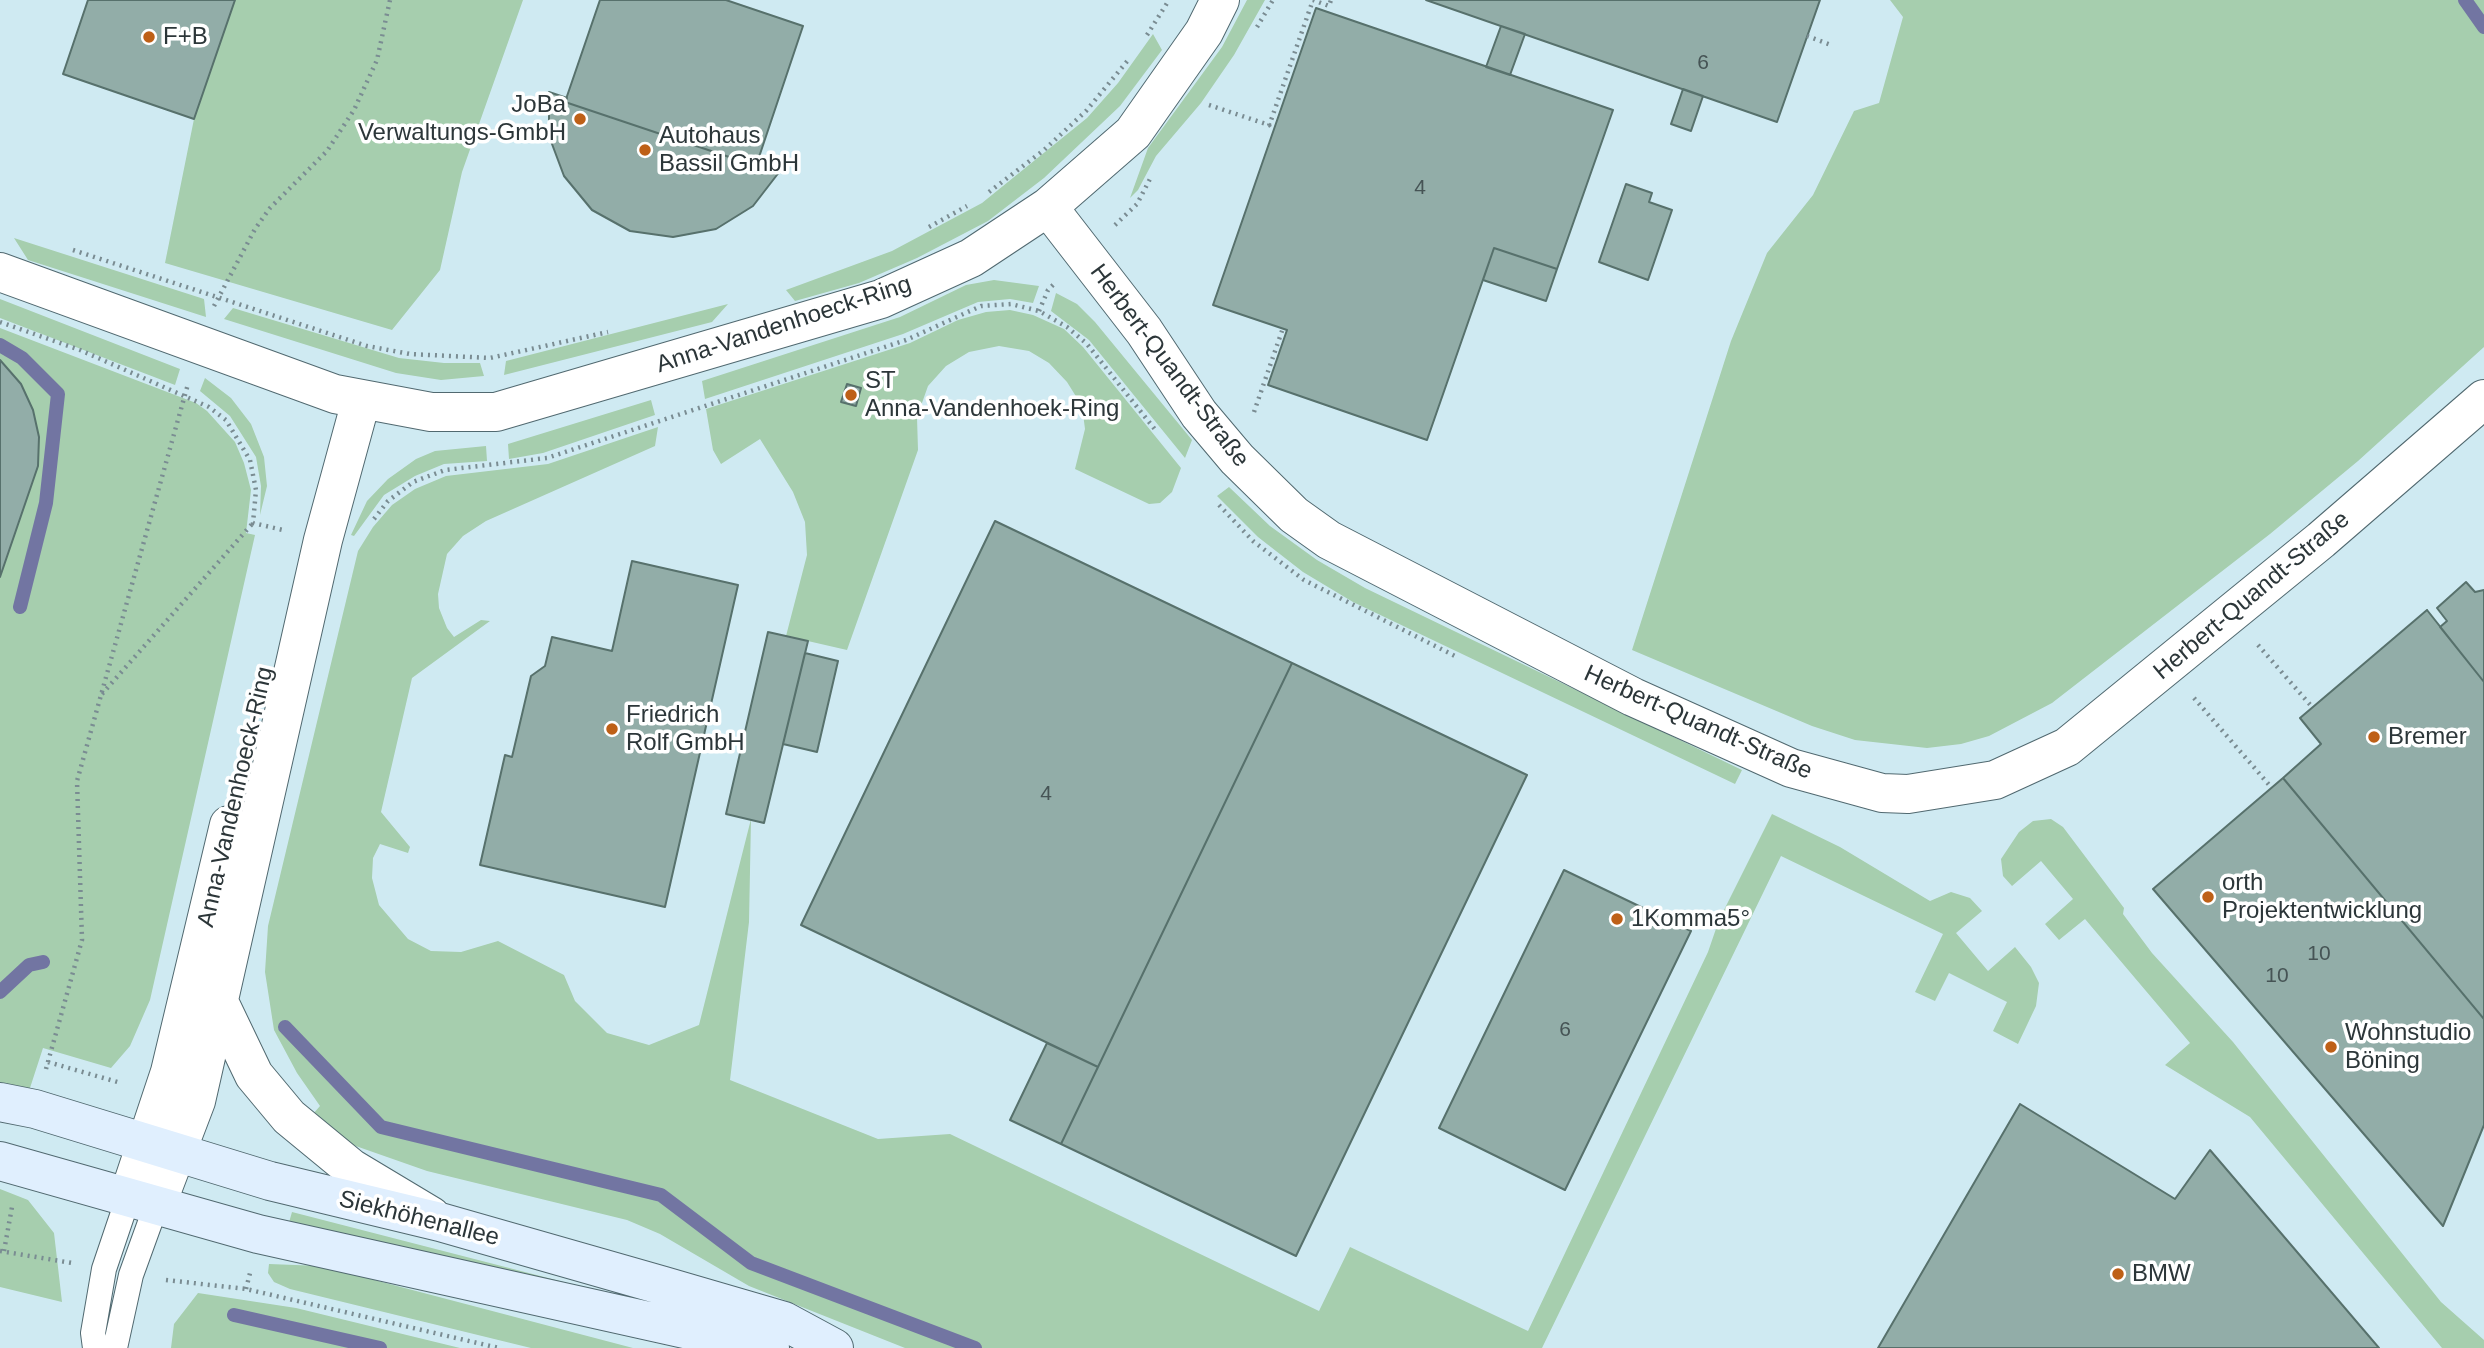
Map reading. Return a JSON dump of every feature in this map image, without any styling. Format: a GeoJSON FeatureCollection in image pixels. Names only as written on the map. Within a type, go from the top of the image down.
{"type":"FeatureCollection","features":[{"type":"Feature","properties":{"kind":"main road","name":"Siekhöhenallee"},"geometry":{"type":"LineString","coordinates":[[18,1105],[295,1188],[440,1222],[784,1321],[834,1348]]}},
{"type":"Feature","properties":{"kind":"main road","name":"Siekhöhenallee"},"geometry":{"type":"LineString","coordinates":[[10,1164],[258,1234],[769,1348]]}},
{"type":"Feature","properties":{"kind":"street","name":"Anna-Vandenhoeck-Ring"},"geometry":{"type":"LineString","coordinates":[[0,272],[348,397],[431,412],[496,412],[881,299],[971,258],[1048,207],[1133,133],[1204,32],[1220,0]]}},
{"type":"Feature","properties":{"kind":"street","name":"Herbert-Quandt-Straße"},"geometry":{"type":"LineString","coordinates":[[1048,207],[1144,331],[1199,414],[1237,459],[1294,515],[1329,540],[1633,697],[1791,768],[1882,793],[1908,794],[1995,780],[2067,747],[2099,724],[2232,614],[2484,400]]}},
{"type":"Feature","properties":{"kind":"street","name":"Anna-Vandenhoeck-Ring"},"geometry":{"type":"LineString","coordinates":[[142,1202],[162,1148],[170,1072],[348,397]]}},
{"type":"Feature","properties":{"kind":"street","name":"Anna-Vandenhoeck-Ring"},"geometry":{"type":"LineString","coordinates":[[162,1148],[196,1101],[219,1002],[311,537]]}},
{"type":"Feature","properties":{"kind":"street"},"geometry":{"type":"LineString","coordinates":[[219,1002],[254,1075],[289,1117],[351,1168],[440,1222]]}},
{"type":"Feature","properties":{"kind":"lane"},"geometry":{"type":"LineString","coordinates":[[95,1348],[93,1333],[104,1269],[142,1202]]}},
{"type":"Feature","properties":{"kind":"lane"},"geometry":{"type":"LineString","coordinates":[[115,1348],[131,1276],[142,1202]]}},
{"type":"Feature","properties":{"kind":"path"},"geometry":{"type":"LineString","coordinates":[[216,297],[270,208],[327,151],[354,110],[377,60],[390,0]]}},
{"type":"Feature","properties":{"kind":"path"},"geometry":{"type":"LineString","coordinates":[[1142,41],[1168,0]]}},
{"type":"Feature","properties":{"kind":"path"},"geometry":{"type":"LineString","coordinates":[[1209,105],[1272,127],[1313,0],[1329,6],[1331,0]]}},
{"type":"Feature","properties":{"kind":"path"},"geometry":{"type":"LineString","coordinates":[[1807,36],[1831,45]]}},
{"type":"Feature","properties":{"kind":"path"},"geometry":{"type":"LineString","coordinates":[[919,233],[978,200],[1044,150],[1086,111],[1135,52]]}},
{"type":"Feature","properties":{"kind":"path"},"geometry":{"type":"LineString","coordinates":[[64,247],[367,346],[422,355],[490,358],[610,332]]}},
{"type":"Feature","properties":{"kind":"path"},"geometry":{"type":"LineString","coordinates":[[1039,311],[1048,290]]}},
{"type":"Feature","properties":{"kind":"path"},"geometry":{"type":"LineString","coordinates":[[253,523],[353,547],[388,501],[413,482],[445,470],[547,458],[906,340],[981,306],[1011,304],[1039,311],[1067,327],[1087,344],[1162,438]]}},
{"type":"Feature","properties":{"kind":"path"},"geometry":{"type":"LineString","coordinates":[[0,322],[80,350],[209,407],[226,420],[250,460],[256,489],[253,523],[101,694]]}},
{"type":"Feature","properties":{"kind":"path"},"geometry":{"type":"LineString","coordinates":[[1237,459],[1283,328]]}},
{"type":"Feature","properties":{"kind":"path"},"geometry":{"type":"LineString","coordinates":[[18,1105],[82,940],[77,782],[184,394],[202,345]]}},
{"type":"Feature","properties":{"kind":"path"},"geometry":{"type":"LineString","coordinates":[[1211,497],[1253,541],[1304,580],[1462,660]]}},
{"type":"Feature","properties":{"kind":"path"},"geometry":{"type":"LineString","coordinates":[[2232,614],[2313,708]]}},
{"type":"Feature","properties":{"kind":"path"},"geometry":{"type":"LineString","coordinates":[[2167,667],[2271,787]]}},
{"type":"Feature","properties":{"kind":"path"},"geometry":{"type":"LineString","coordinates":[[10,1164],[2,1251],[104,1269]]}},
{"type":"Feature","properties":{"kind":"path"},"geometry":{"type":"LineString","coordinates":[[131,1276],[246,1289],[499,1348]]}},
{"type":"Feature","properties":{"kind":"green space"},"geometry":{"type":"Polygon","coordinates":[[[235,0],[523,0],[462,172],[440,270],[392,330],[165,263],[194,119],[235,0]]]}},
{"type":"Feature","properties":{"kind":"green space"},"geometry":{"type":"Polygon","coordinates":[[[1247,0],[1265,0],[1234,55],[1201,103],[1156,156],[1138,190],[1130,198],[1148,148],[1222,47],[1247,0]]]}},
{"type":"Feature","properties":{"kind":"green space"},"geometry":{"type":"Polygon","coordinates":[[[1890,0],[2484,0],[2484,347],[2358,461],[2270,534],[2052,703],[1989,736],[1961,744],[1927,748],[1855,740],[1812,726],[1632,650],[1731,341],[1767,253],[1813,195],[1854,111],[1879,103],[1903,17],[1890,0]]]}},
{"type":"Feature","properties":{"kind":"green space"},"geometry":{"type":"Polygon","coordinates":[[[1153,34],[1162,50],[1120,106],[1044,178],[988,221],[917,258],[859,283],[795,301],[786,290],[892,251],[982,203],[1087,118],[1118,83],[1153,34]]]}},
{"type":"Feature","properties":{"kind":"green space"},"geometry":{"type":"Polygon","coordinates":[[[14,238],[204,299],[206,317],[28,260],[14,238]]]}},
{"type":"Feature","properties":{"kind":"green space"},"geometry":{"type":"Polygon","coordinates":[[[994,280],[1039,286],[1033,303],[1010,299],[978,302],[903,334],[705,399],[702,381],[900,317],[966,285],[994,280]]]}},
{"type":"Feature","properties":{"kind":"green space"},"geometry":{"type":"Polygon","coordinates":[[[1056,293],[1077,304],[1095,322],[1192,440],[1185,458],[1089,340],[1051,311],[1056,293]]]}},
{"type":"Feature","properties":{"kind":"green space"},"geometry":{"type":"Polygon","coordinates":[[[0,299],[180,369],[175,385],[0,318],[0,299]]]}},
{"type":"Feature","properties":{"kind":"green space"},"geometry":{"type":"Polygon","coordinates":[[[728,304],[712,322],[504,375],[506,361],[728,304]]]}},
{"type":"Feature","properties":{"kind":"green space"},"geometry":{"type":"Polygon","coordinates":[[[233,308],[399,358],[444,363],[480,363],[484,376],[441,380],[396,373],[224,319],[233,308]]]}},
{"type":"Feature","properties":{"kind":"green space"},"geometry":{"type":"Polygon","coordinates":[[[1010,310],[1033,315],[1064,329],[1083,347],[1181,468],[1172,492],[1160,503],[1149,504],[1075,469],[1085,429],[1082,406],[1067,382],[1049,363],[1029,351],[999,346],[969,352],[946,366],[928,386],[917,417],[918,450],[847,650],[786,636],[807,555],[805,522],[793,492],[760,439],[721,464],[713,450],[706,409],[910,343],[958,320],[986,312],[1010,310]]]}},
{"type":"Feature","properties":{"kind":"green space"},"geometry":{"type":"Polygon","coordinates":[[[0,328],[196,403],[207,411],[235,442],[244,463],[251,490],[246,533],[255,535],[150,1000],[130,1046],[111,1068],[43,1048],[29,1091],[0,1085],[0,577],[38,466],[39,437],[33,410],[21,385],[0,360],[0,328]]]}},
{"type":"Feature","properties":{"kind":"green space"},"geometry":{"type":"Polygon","coordinates":[[[205,378],[231,398],[251,424],[264,457],[267,486],[260,515],[261,486],[256,457],[230,416],[200,391],[205,378]]]}},
{"type":"Feature","properties":{"kind":"green space"},"geometry":{"type":"Polygon","coordinates":[[[651,400],[655,415],[543,453],[509,459],[508,444],[651,400]]]}},
{"type":"Feature","properties":{"kind":"green space"},"geometry":{"type":"Polygon","coordinates":[[[658,427],[655,446],[486,521],[463,536],[447,554],[438,594],[439,608],[447,628],[454,637],[481,620],[490,621],[412,678],[381,812],[410,847],[408,853],[380,844],[373,858],[372,878],[379,905],[408,939],[431,951],[461,952],[498,941],[564,975],[575,1001],[607,1033],[649,1045],[699,1025],[751,819],[749,922],[730,1080],[878,1139],[950,1134],[1319,1311],[1350,1247],[1528,1331],[1708,952],[1719,920],[1772,814],[1840,847],[1930,901],[1951,892],[1970,898],[1982,911],[1956,933],[1988,971],[2015,947],[2031,967],[2039,983],[2036,1006],[2018,1044],[1993,1031],[2007,1002],[1949,973],[1935,1001],[1915,992],[1943,934],[1781,856],[1542,1348],[905,1348],[749,1286],[660,1234],[627,1220],[427,1171],[350,1144],[313,1114],[320,1106],[297,1073],[274,1030],[265,972],[268,926],[358,551],[373,527],[392,505],[415,489],[446,476],[548,464],[658,427]]]}},
{"type":"Feature","properties":{"kind":"green space"},"geometry":{"type":"Polygon","coordinates":[[[486,446],[487,461],[444,464],[415,476],[384,495],[354,536],[351,535],[367,501],[388,479],[416,459],[435,451],[486,446]]]}},
{"type":"Feature","properties":{"kind":"green space"},"geometry":{"type":"Polygon","coordinates":[[[1229,487],[1270,526],[1317,560],[1365,588],[1742,770],[1735,784],[1353,602],[1303,572],[1258,537],[1217,496],[1229,487]]]}},
{"type":"Feature","properties":{"kind":"green space"},"geometry":{"type":"Polygon","coordinates":[[[2051,819],[2063,827],[2124,908],[2123,914],[2152,953],[2233,1042],[2441,1302],[2484,1340],[2484,1348],[2442,1348],[2250,1117],[2165,1065],[2190,1043],[2085,919],[2059,940],[2045,924],[2073,899],[2041,861],[2012,886],[2003,876],[2001,859],[2019,832],[2033,821],[2051,819]]]}},
{"type":"Feature","properties":{"kind":"green space"},"geometry":{"type":"Polygon","coordinates":[[[0,1189],[28,1200],[54,1233],[62,1302],[0,1287],[0,1189]]]}},
{"type":"Feature","properties":{"kind":"green space"},"geometry":{"type":"Polygon","coordinates":[[[292,1212],[614,1295],[685,1305],[761,1332],[288,1226],[292,1212]]]}},
{"type":"Feature","properties":{"kind":"green space"},"geometry":{"type":"Polygon","coordinates":[[[269,1264],[321,1266],[633,1348],[531,1348],[290,1289],[274,1282],[268,1273],[269,1264]]]}},
{"type":"Feature","properties":{"kind":"green space"},"geometry":{"type":"Polygon","coordinates":[[[198,1293],[296,1308],[460,1348],[171,1348],[174,1324],[198,1293]]]}},
{"type":"Feature","properties":{"kind":"building","name":"F+B"},"geometry":{"type":"Polygon","coordinates":[[[88,0],[235,0],[194,119],[63,74],[88,0]]]}},
{"type":"Feature","properties":{"kind":"building"},"geometry":{"type":"Polygon","coordinates":[[[600,0],[726,0],[803,26],[756,166],[565,102],[600,0]]]}},
{"type":"Feature","properties":{"kind":"building"},"geometry":{"type":"Polygon","coordinates":[[[1426,0],[1820,0],[1777,122],[1426,0]]]}},
{"type":"Feature","properties":{"kind":"building"},"geometry":{"type":"Polygon","coordinates":[[[1316,8],[1613,110],[1557,269],[1494,248],[1427,440],[1268,385],[1287,330],[1213,305],[1316,8]]]}},
{"type":"Feature","properties":{"kind":"building"},"geometry":{"type":"Polygon","coordinates":[[[1501,26],[1525,34],[1510,75],[1486,67],[1501,26]]]}},
{"type":"Feature","properties":{"kind":"building"},"geometry":{"type":"Polygon","coordinates":[[[1683,89],[1703,96],[1691,131],[1671,124],[1683,89]]]}},
{"type":"Feature","properties":{"kind":"building"},"geometry":{"type":"Polygon","coordinates":[[[549,92],[567,98],[565,102],[756,166],[780,171],[753,206],[716,229],[673,237],[630,231],[592,210],[564,176],[549,136],[549,92]]]}},
{"type":"Feature","properties":{"kind":"building"},"geometry":{"type":"Polygon","coordinates":[[[1626,184],[1652,193],[1649,202],[1672,210],[1648,280],[1599,262],[1626,184]]]}},
{"type":"Feature","properties":{"kind":"building"},"geometry":{"type":"Polygon","coordinates":[[[1494,248],[1557,269],[1546,301],[1483,280],[1494,248]]]}},
{"type":"Feature","properties":{"kind":"building"},"geometry":{"type":"Polygon","coordinates":[[[0,360],[21,384],[33,410],[39,437],[38,466],[0,577],[0,360]]]}},
{"type":"Feature","properties":{"kind":"building","name":"ST Anna-Vandenhoek-Ring"},"geometry":{"type":"Polygon","coordinates":[[[847,384],[861,388],[856,406],[841,402],[847,384]]]}},
{"type":"Feature","properties":{"kind":"building"},"geometry":{"type":"Polygon","coordinates":[[[995,521],[1292,663],[1098,1067],[801,925],[995,521]]]}},
{"type":"Feature","properties":{"kind":"building","name":"Friedrich Rolf GmbH"},"geometry":{"type":"Polygon","coordinates":[[[632,561],[738,585],[665,907],[480,865],[505,755],[512,757],[531,676],[545,666],[552,637],[612,651],[632,561]]]}},
{"type":"Feature","properties":{"kind":"building"},"geometry":{"type":"Polygon","coordinates":[[[2466,582],[2475,592],[2484,590],[2484,682],[2440,627],[2447,621],[2437,608],[2466,582]]]}},
{"type":"Feature","properties":{"kind":"building"},"geometry":{"type":"Polygon","coordinates":[[[2427,610],[2484,682],[2484,1019],[2283,778],[2321,744],[2300,718],[2427,610]]]}},
{"type":"Feature","properties":{"kind":"building"},"geometry":{"type":"Polygon","coordinates":[[[768,632],[808,641],[764,823],[726,814],[768,632]]]}},
{"type":"Feature","properties":{"kind":"building"},"geometry":{"type":"Polygon","coordinates":[[[805,653],[838,661],[817,752],[783,744],[805,653]]]}},
{"type":"Feature","properties":{"kind":"building"},"geometry":{"type":"Polygon","coordinates":[[[1292,663],[1527,775],[1296,1256],[1061,1144],[1292,663]]]}},
{"type":"Feature","properties":{"kind":"building"},"geometry":{"type":"Polygon","coordinates":[[[2283,778],[2484,1019],[2484,1125],[2443,1226],[2153,889],[2283,778]]]}},
{"type":"Feature","properties":{"kind":"building"},"geometry":{"type":"Polygon","coordinates":[[[1564,870],[1691,931],[1565,1190],[1439,1128],[1564,870]]]}},
{"type":"Feature","properties":{"kind":"building"},"geometry":{"type":"Polygon","coordinates":[[[1047,1043],[1098,1067],[1061,1144],[1010,1120],[1047,1043]]]}},
{"type":"Feature","properties":{"kind":"building","name":"BMW"},"geometry":{"type":"Polygon","coordinates":[[[2020,1104],[2175,1199],[2210,1150],[2379,1348],[1878,1348],[2020,1104]]]}},
{"type":"Feature","properties":{"kind":"waterway"},"geometry":{"type":"LineString","coordinates":[[2465,0],[2484,27]]}},
{"type":"Feature","properties":{"kind":"waterway"},"geometry":{"type":"LineString","coordinates":[[0,345],[22,358],[58,394],[46,503],[20,607]]}},
{"type":"Feature","properties":{"kind":"waterway"},"geometry":{"type":"LineString","coordinates":[[0,992],[29,965],[43,962]]}},
{"type":"Feature","properties":{"kind":"waterway"},"geometry":{"type":"LineString","coordinates":[[285,1027],[381,1127],[661,1195],[751,1263],[975,1348]]}},
{"type":"Feature","properties":{"kind":"waterway"},"geometry":{"type":"LineString","coordinates":[[234,1315],[380,1348]]}},
{"type":"Feature","properties":{"kind":"place","name":"F+B"},"geometry":{"type":"Point","coordinates":[149,37]}},
{"type":"Feature","properties":{"kind":"place","name":"JoBa Verwaltungs-GmbH"},"geometry":{"type":"Point","coordinates":[580,119]}},
{"type":"Feature","properties":{"kind":"place","name":"Autohaus Bassil GmbH"},"geometry":{"type":"Point","coordinates":[645,150]}},
{"type":"Feature","properties":{"kind":"place","name":"ST Anna-Vandenhoek-Ring"},"geometry":{"type":"Point","coordinates":[851,395]}},
{"type":"Feature","properties":{"kind":"place","name":"Friedrich Rolf GmbH"},"geometry":{"type":"Point","coordinates":[612,729]}},
{"type":"Feature","properties":{"kind":"place","name":"Bremer"},"geometry":{"type":"Point","coordinates":[2374,737]}},
{"type":"Feature","properties":{"kind":"place","name":"orth Projektentwicklung"},"geometry":{"type":"Point","coordinates":[2208,897]}},
{"type":"Feature","properties":{"kind":"place","name":"1Komma5°"},"geometry":{"type":"Point","coordinates":[1617,919]}},
{"type":"Feature","properties":{"kind":"place","name":"Wohnstudio Böning"},"geometry":{"type":"Point","coordinates":[2331,1047]}},
{"type":"Feature","properties":{"kind":"place","name":"BMW"},"geometry":{"type":"Point","coordinates":[2118,1274]}}]}
